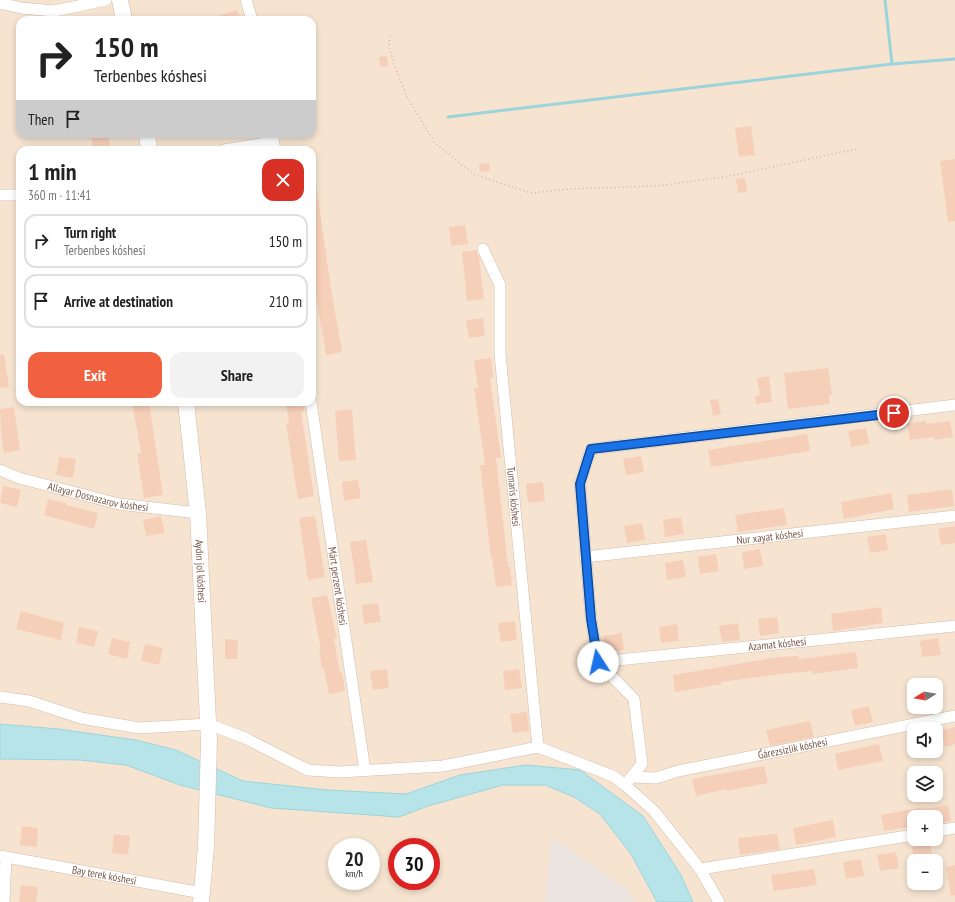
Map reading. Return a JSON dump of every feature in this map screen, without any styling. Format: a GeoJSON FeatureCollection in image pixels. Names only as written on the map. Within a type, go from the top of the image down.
{"type":"FeatureCollection","features":[{"type":"Feature","properties":{"kind":"street"},"geometry":{"type":"LineString","coordinates":[[0,3],[21,8],[54,11],[106,0]]}},
{"type":"Feature","properties":{"kind":"street"},"geometry":{"type":"LineString","coordinates":[[120,0],[123,16]]}},
{"type":"Feature","properties":{"kind":"street"},"geometry":{"type":"LineString","coordinates":[[246,0],[251,16]]}},
{"type":"Feature","properties":{"kind":"street"},"geometry":{"type":"LineString","coordinates":[[248,146],[273,142]]}},
{"type":"Feature","properties":{"kind":"street"},"geometry":{"type":"LineString","coordinates":[[0,195],[16,195]]}},
{"type":"Feature","properties":{"kind":"street","name":"Tumaris kóshesi"},"geometry":{"type":"LineString","coordinates":[[483,249],[500,285],[500,354],[538,747]]}},
{"type":"Feature","properties":{"kind":"street"},"geometry":{"type":"LineString","coordinates":[[628,781],[642,764],[634,699],[598,662],[591,619],[580,484],[591,449],[955,405]]}},
{"type":"Feature","properties":{"kind":"street","name":"Aydın jol kóshesi"},"geometry":{"type":"LineString","coordinates":[[186,406],[198,513],[209,742],[206,847],[202,897]]}},
{"type":"Feature","properties":{"kind":"street","name":"Márt perzent kóshesi"},"geometry":{"type":"LineString","coordinates":[[312,406],[365,771]]}},
{"type":"Feature","properties":{"kind":"street","name":"Allayar Dosnazarov kóshesi"},"geometry":{"type":"LineString","coordinates":[[0,470],[19,478],[119,504],[198,513]]}},
{"type":"Feature","properties":{"kind":"street","name":"Nur xayat kóshesi"},"geometry":{"type":"LineString","coordinates":[[585,557],[955,516]]}},
{"type":"Feature","properties":{"kind":"street","name":"Azamat kóshesi"},"geometry":{"type":"LineString","coordinates":[[598,662],[955,626]]}},
{"type":"Feature","properties":{"kind":"street"},"geometry":{"type":"LineString","coordinates":[[0,697],[29,701],[81,718],[139,728],[208,724],[244,738],[308,770],[339,772],[443,766],[538,747],[628,781],[654,810],[700,869],[719,902]]}},
{"type":"Feature","properties":{"kind":"street","name":"Ǵárezsizlik kóshesi"},"geometry":{"type":"LineString","coordinates":[[628,781],[656,778],[678,771],[955,716]]}},
{"type":"Feature","properties":{"kind":"street"},"geometry":{"type":"LineString","coordinates":[[943,830],[955,828]]}},
{"type":"Feature","properties":{"kind":"street"},"geometry":{"type":"LineString","coordinates":[[700,869],[907,836]]}},
{"type":"Feature","properties":{"kind":"street","name":"Bay terek kóshesi"},"geometry":{"type":"LineString","coordinates":[[4,902],[3,857],[202,897]]}},
{"type":"Feature","properties":{"kind":"path"},"geometry":{"type":"LineString","coordinates":[[390,36],[389,45],[392,58],[407,97],[435,143],[476,175],[531,193],[570,189],[657,186],[725,177],[856,149]]}},
{"type":"Feature","properties":{"kind":"shaded area"},"geometry":{"type":"Polygon","coordinates":[[[0,0],[955,0],[955,902],[0,902],[0,0]]]}},
{"type":"Feature","properties":{"kind":"shaded area"},"geometry":{"type":"Polygon","coordinates":[[[551,836],[626,889],[635,902],[545,902],[551,836]]]}},
{"type":"Feature","properties":{"kind":"water"},"geometry":{"type":"Polygon","coordinates":[[[0,724],[58,729],[136,740],[176,750],[243,781],[327,790],[406,794],[460,775],[526,765],[580,770],[643,816],[681,875],[693,902],[657,902],[631,854],[600,814],[574,797],[545,785],[503,785],[428,806],[399,817],[271,808],[180,785],[126,765],[80,760],[0,759],[0,724]]]}},
{"type":"Feature","properties":{"kind":"building"},"geometry":{"type":"Polygon","coordinates":[[[237,10],[239,16],[218,16],[237,10]]]}},
{"type":"Feature","properties":{"kind":"building"},"geometry":{"type":"Polygon","coordinates":[[[387,56],[388,66],[380,67],[379,57],[387,56]]]}},
{"type":"Feature","properties":{"kind":"building"},"geometry":{"type":"Polygon","coordinates":[[[751,126],[755,155],[739,157],[735,128],[751,126]]]}},
{"type":"Feature","properties":{"kind":"building"},"geometry":{"type":"Polygon","coordinates":[[[92,138],[109,138],[110,146],[93,146],[92,138]]]}},
{"type":"Feature","properties":{"kind":"building"},"geometry":{"type":"Polygon","coordinates":[[[955,159],[955,221],[948,222],[940,161],[955,159]]]}},
{"type":"Feature","properties":{"kind":"building"},"geometry":{"type":"Polygon","coordinates":[[[489,163],[490,171],[480,172],[479,164],[489,163]]]}},
{"type":"Feature","properties":{"kind":"building"},"geometry":{"type":"Polygon","coordinates":[[[745,178],[747,192],[738,193],[736,179],[745,178]]]}},
{"type":"Feature","properties":{"kind":"building"},"geometry":{"type":"Polygon","coordinates":[[[316,184],[331,289],[342,352],[326,355],[316,296],[316,184]]]}},
{"type":"Feature","properties":{"kind":"building"},"geometry":{"type":"Polygon","coordinates":[[[465,225],[468,244],[451,246],[449,227],[465,225]]]}},
{"type":"Feature","properties":{"kind":"building"},"geometry":{"type":"Polygon","coordinates":[[[476,250],[479,257],[484,299],[467,301],[462,252],[476,250]]]}},
{"type":"Feature","properties":{"kind":"building"},"geometry":{"type":"Polygon","coordinates":[[[483,318],[485,336],[469,338],[466,320],[483,318]]]}},
{"type":"Feature","properties":{"kind":"building"},"geometry":{"type":"Polygon","coordinates":[[[0,355],[4,355],[9,387],[0,388],[0,355]]]}},
{"type":"Feature","properties":{"kind":"building"},"geometry":{"type":"Polygon","coordinates":[[[491,358],[493,377],[490,378],[501,458],[496,458],[508,566],[510,566],[512,585],[496,587],[480,465],[485,465],[474,388],[478,388],[474,360],[491,358]]]}},
{"type":"Feature","properties":{"kind":"building"},"geometry":{"type":"Polygon","coordinates":[[[828,368],[832,395],[829,395],[830,404],[788,409],[784,373],[828,368]]]}},
{"type":"Feature","properties":{"kind":"building"},"geometry":{"type":"Polygon","coordinates":[[[769,376],[772,402],[756,404],[755,396],[760,395],[757,378],[769,376]]]}},
{"type":"Feature","properties":{"kind":"building"},"geometry":{"type":"Polygon","coordinates":[[[718,399],[721,414],[713,416],[710,400],[718,399]]]}},
{"type":"Feature","properties":{"kind":"building"},"geometry":{"type":"Polygon","coordinates":[[[133,406],[150,406],[163,495],[144,498],[137,454],[141,453],[133,406]]]}},
{"type":"Feature","properties":{"kind":"building"},"geometry":{"type":"Polygon","coordinates":[[[287,406],[303,406],[304,411],[301,412],[314,496],[298,499],[286,424],[289,423],[287,406]]]}},
{"type":"Feature","properties":{"kind":"building"},"geometry":{"type":"Polygon","coordinates":[[[14,407],[20,450],[4,453],[1,434],[0,409],[14,407]]]}},
{"type":"Feature","properties":{"kind":"building"},"geometry":{"type":"Polygon","coordinates":[[[352,409],[356,460],[339,461],[335,411],[352,409]]]}},
{"type":"Feature","properties":{"kind":"building"},"geometry":{"type":"Polygon","coordinates":[[[926,421],[926,424],[950,421],[953,437],[934,440],[934,437],[910,440],[907,424],[926,421]]]}},
{"type":"Feature","properties":{"kind":"building"},"geometry":{"type":"Polygon","coordinates":[[[866,428],[869,444],[851,447],[848,431],[866,428]]]}},
{"type":"Feature","properties":{"kind":"building"},"geometry":{"type":"Polygon","coordinates":[[[807,434],[810,451],[711,467],[708,450],[807,434]]]}},
{"type":"Feature","properties":{"kind":"building"},"geometry":{"type":"Polygon","coordinates":[[[641,456],[644,472],[626,475],[623,459],[641,456]]]}},
{"type":"Feature","properties":{"kind":"building"},"geometry":{"type":"Polygon","coordinates":[[[59,457],[76,459],[73,478],[56,475],[59,457]]]}},
{"type":"Feature","properties":{"kind":"building"},"geometry":{"type":"Polygon","coordinates":[[[358,480],[361,498],[344,501],[342,482],[358,480]]]}},
{"type":"Feature","properties":{"kind":"building"},"geometry":{"type":"Polygon","coordinates":[[[543,482],[545,501],[528,503],[526,484],[543,482]]]}},
{"type":"Feature","properties":{"kind":"building"},"geometry":{"type":"Polygon","coordinates":[[[3,486],[21,490],[17,507],[0,503],[3,486]]]}},
{"type":"Feature","properties":{"kind":"building"},"geometry":{"type":"Polygon","coordinates":[[[952,489],[954,506],[909,512],[907,495],[952,489]]]}},
{"type":"Feature","properties":{"kind":"building"},"geometry":{"type":"Polygon","coordinates":[[[891,493],[894,509],[844,519],[841,502],[891,493]]]}},
{"type":"Feature","properties":{"kind":"building"},"geometry":{"type":"Polygon","coordinates":[[[48,499],[98,513],[94,529],[44,515],[48,499]]]}},
{"type":"Feature","properties":{"kind":"building"},"geometry":{"type":"Polygon","coordinates":[[[784,508],[787,525],[738,532],[735,515],[784,508]]]}},
{"type":"Feature","properties":{"kind":"building"},"geometry":{"type":"Polygon","coordinates":[[[161,516],[165,533],[146,536],[143,520],[161,516]]]}},
{"type":"Feature","properties":{"kind":"building"},"geometry":{"type":"Polygon","coordinates":[[[315,516],[325,577],[308,580],[299,518],[315,516]]]}},
{"type":"Feature","properties":{"kind":"building"},"geometry":{"type":"Polygon","coordinates":[[[681,517],[684,534],[665,537],[663,520],[681,517]]]}},
{"type":"Feature","properties":{"kind":"building"},"geometry":{"type":"Polygon","coordinates":[[[642,523],[645,540],[627,543],[624,526],[642,523]]]}},
{"type":"Feature","properties":{"kind":"building"},"geometry":{"type":"Polygon","coordinates":[[[955,526],[955,543],[941,545],[938,529],[955,526]]]}},
{"type":"Feature","properties":{"kind":"building"},"geometry":{"type":"Polygon","coordinates":[[[886,534],[888,550],[870,553],[867,537],[886,534]]]}},
{"type":"Feature","properties":{"kind":"building"},"geometry":{"type":"Polygon","coordinates":[[[366,540],[373,582],[356,584],[350,542],[366,540]]]}},
{"type":"Feature","properties":{"kind":"building"},"geometry":{"type":"Polygon","coordinates":[[[760,549],[763,566],[744,569],[742,552],[760,549]]]}},
{"type":"Feature","properties":{"kind":"building"},"geometry":{"type":"Polygon","coordinates":[[[716,554],[719,571],[700,574],[698,557],[716,554]]]}},
{"type":"Feature","properties":{"kind":"building"},"geometry":{"type":"Polygon","coordinates":[[[683,560],[686,577],[667,580],[665,563],[683,560]]]}},
{"type":"Feature","properties":{"kind":"building"},"geometry":{"type":"Polygon","coordinates":[[[327,595],[337,638],[334,639],[345,691],[329,694],[324,668],[322,669],[319,650],[321,650],[311,598],[327,595]]]}},
{"type":"Feature","properties":{"kind":"building"},"geometry":{"type":"Polygon","coordinates":[[[378,603],[381,622],[364,624],[362,605],[378,603]]]}},
{"type":"Feature","properties":{"kind":"building"},"geometry":{"type":"Polygon","coordinates":[[[881,607],[883,623],[833,631],[831,614],[881,607]]]}},
{"type":"Feature","properties":{"kind":"building"},"geometry":{"type":"Polygon","coordinates":[[[21,611],[64,623],[61,640],[16,629],[21,611]]]}},
{"type":"Feature","properties":{"kind":"building"},"geometry":{"type":"Polygon","coordinates":[[[777,617],[779,633],[760,636],[758,619],[777,617]]]}},
{"type":"Feature","properties":{"kind":"building"},"geometry":{"type":"Polygon","coordinates":[[[515,621],[517,640],[501,642],[498,623],[515,621]]]}},
{"type":"Feature","properties":{"kind":"building"},"geometry":{"type":"Polygon","coordinates":[[[738,623],[740,640],[722,642],[719,626],[738,623]]]}},
{"type":"Feature","properties":{"kind":"building"},"geometry":{"type":"Polygon","coordinates":[[[677,624],[679,641],[661,643],[659,627],[677,624]]]}},
{"type":"Feature","properties":{"kind":"building"},"geometry":{"type":"Polygon","coordinates":[[[79,627],[98,631],[94,647],[76,643],[79,627]]]}},
{"type":"Feature","properties":{"kind":"building"},"geometry":{"type":"Polygon","coordinates":[[[622,633],[624,650],[605,652],[603,636],[622,633]]]}},
{"type":"Feature","properties":{"kind":"building"},"geometry":{"type":"Polygon","coordinates":[[[112,638],[130,642],[127,659],[108,654],[112,638]]]}},
{"type":"Feature","properties":{"kind":"building"},"geometry":{"type":"Polygon","coordinates":[[[938,638],[941,655],[922,657],[920,641],[938,638]]]}},
{"type":"Feature","properties":{"kind":"building"},"geometry":{"type":"Polygon","coordinates":[[[225,639],[238,640],[237,659],[225,659],[225,639]]]}},
{"type":"Feature","properties":{"kind":"building"},"geometry":{"type":"Polygon","coordinates":[[[145,644],[163,648],[159,665],[141,661],[145,644]]]}},
{"type":"Feature","properties":{"kind":"building"},"geometry":{"type":"Polygon","coordinates":[[[856,652],[858,668],[813,674],[812,671],[782,674],[721,682],[722,684],[675,692],[673,675],[778,657],[798,656],[799,659],[856,652]]]}},
{"type":"Feature","properties":{"kind":"building"},"geometry":{"type":"Polygon","coordinates":[[[387,669],[389,688],[373,690],[370,671],[387,669]]]}},
{"type":"Feature","properties":{"kind":"building"},"geometry":{"type":"Polygon","coordinates":[[[519,669],[522,688],[505,690],[503,671],[519,669]]]}},
{"type":"Feature","properties":{"kind":"building"},"geometry":{"type":"Polygon","coordinates":[[[869,706],[873,722],[855,726],[851,710],[869,706]]]}},
{"type":"Feature","properties":{"kind":"building"},"geometry":{"type":"Polygon","coordinates":[[[527,712],[529,731],[513,733],[510,714],[527,712]]]}},
{"type":"Feature","properties":{"kind":"building"},"geometry":{"type":"Polygon","coordinates":[[[810,721],[814,737],[770,746],[766,730],[810,721]]]}},
{"type":"Feature","properties":{"kind":"building"},"geometry":{"type":"Polygon","coordinates":[[[955,727],[955,744],[945,747],[943,730],[955,727]]]}},
{"type":"Feature","properties":{"kind":"building"},"geometry":{"type":"Polygon","coordinates":[[[879,744],[883,761],[838,770],[835,754],[879,744]]]}},
{"type":"Feature","properties":{"kind":"building"},"geometry":{"type":"Polygon","coordinates":[[[764,766],[768,783],[726,791],[726,789],[696,796],[692,779],[764,766]]]}},
{"type":"Feature","properties":{"kind":"building"},"geometry":{"type":"Polygon","coordinates":[[[948,805],[951,821],[943,823],[943,810],[908,810],[924,807],[924,809],[948,805]]]}},
{"type":"Feature","properties":{"kind":"building"},"geometry":{"type":"Polygon","coordinates":[[[907,810],[907,827],[884,831],[881,815],[907,810]]]}},
{"type":"Feature","properties":{"kind":"building"},"geometry":{"type":"Polygon","coordinates":[[[833,820],[836,837],[796,845],[793,828],[833,820]]]}},
{"type":"Feature","properties":{"kind":"building"},"geometry":{"type":"Polygon","coordinates":[[[22,826],[38,828],[37,847],[20,845],[22,826]]]}},
{"type":"Feature","properties":{"kind":"building"},"geometry":{"type":"Polygon","coordinates":[[[114,834],[130,836],[128,855],[112,853],[114,834]]]}},
{"type":"Feature","properties":{"kind":"building"},"geometry":{"type":"Polygon","coordinates":[[[777,834],[780,849],[740,855],[738,838],[777,834]]]}},
{"type":"Feature","properties":{"kind":"building"},"geometry":{"type":"Polygon","coordinates":[[[930,846],[932,854],[913,854],[912,847],[930,846]]]}},
{"type":"Feature","properties":{"kind":"building"},"geometry":{"type":"Polygon","coordinates":[[[896,852],[899,868],[880,871],[877,855],[896,852]]]}},
{"type":"Feature","properties":{"kind":"building"},"geometry":{"type":"Polygon","coordinates":[[[861,859],[864,876],[846,879],[843,862],[861,859]]]}},
{"type":"Feature","properties":{"kind":"building"},"geometry":{"type":"Polygon","coordinates":[[[955,865],[955,895],[951,896],[946,867],[955,865]]]}},
{"type":"Feature","properties":{"kind":"building"},"geometry":{"type":"Polygon","coordinates":[[[814,869],[817,885],[774,891],[771,875],[814,869]]]}},
{"type":"Feature","properties":{"kind":"building"},"geometry":{"type":"Polygon","coordinates":[[[21,885],[38,887],[36,902],[19,902],[21,885]]]}},
{"type":"Feature","properties":{"kind":"waterway"},"geometry":{"type":"LineString","coordinates":[[448,117],[892,64],[885,0]]}},
{"type":"Feature","properties":{"kind":"waterway"},"geometry":{"type":"LineString","coordinates":[[892,64],[955,59]]}},
{"type":"Feature","properties":{"kind":"route"},"geometry":{"type":"LineString","coordinates":[[598,662],[591,619],[580,484],[591,449],[894,413]]}}]}
